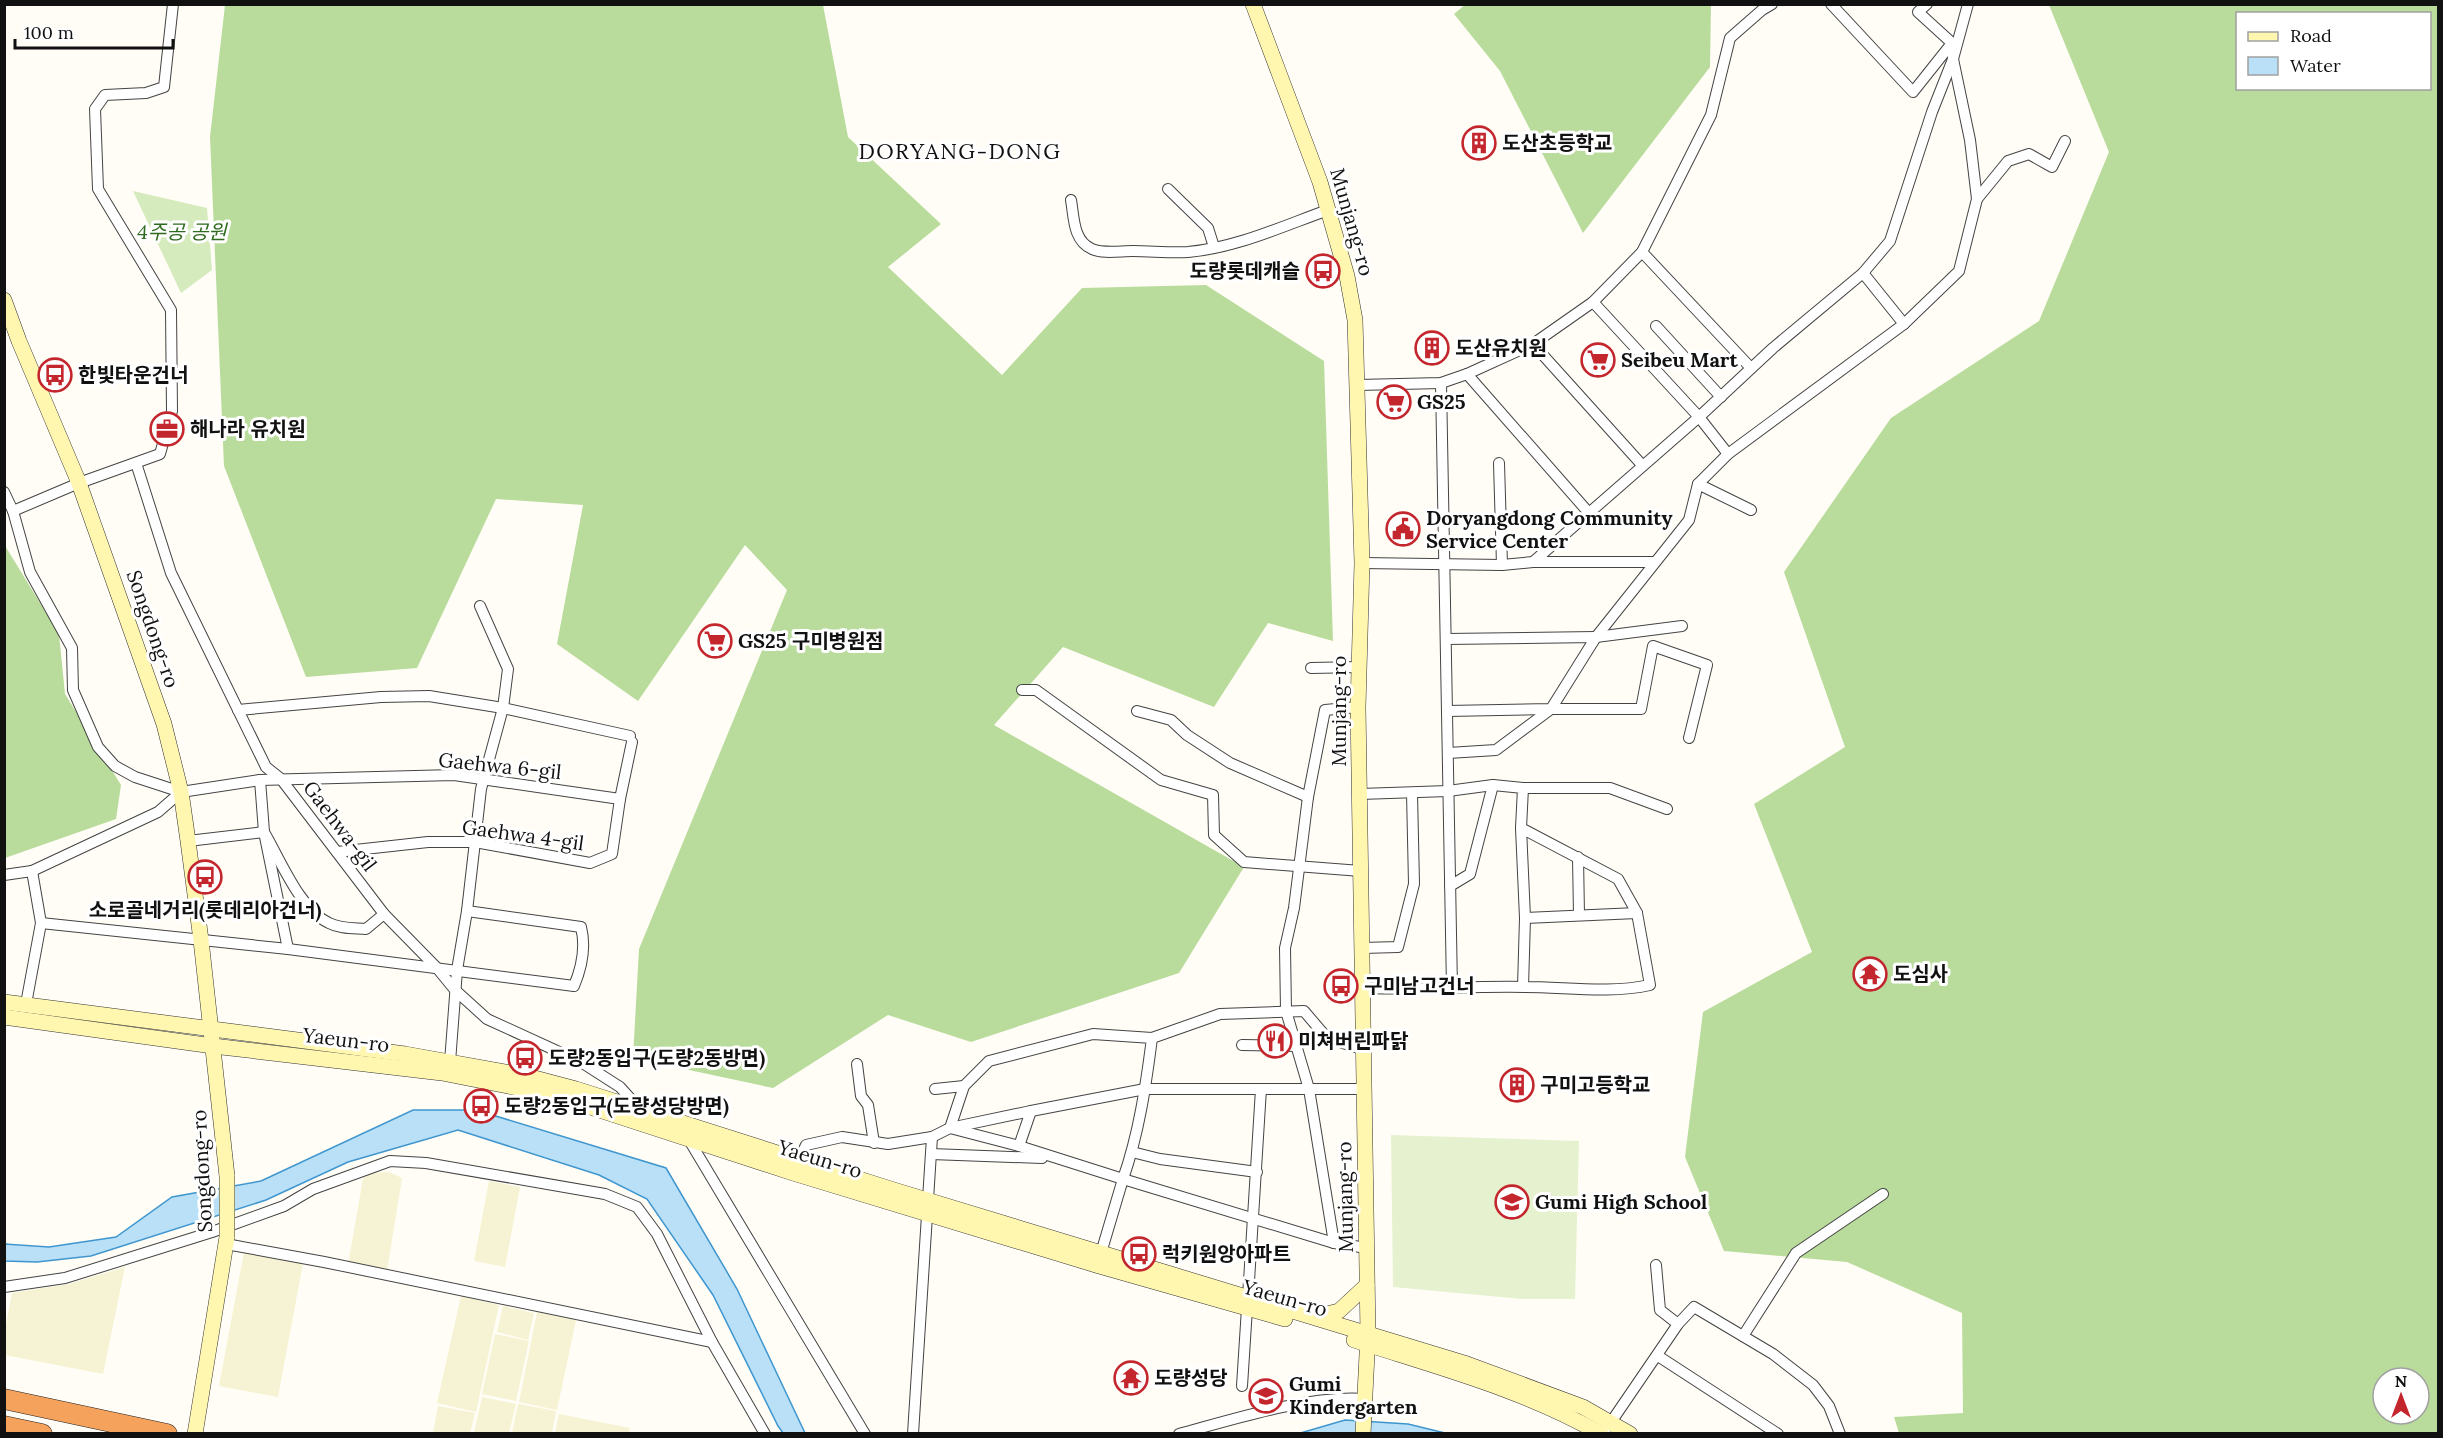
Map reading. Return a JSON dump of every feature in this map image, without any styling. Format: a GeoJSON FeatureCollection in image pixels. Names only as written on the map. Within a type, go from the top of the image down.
{"type":"FeatureCollection","features":[{"type":"Feature","properties":{"kind":"highway"},"geometry":{"type":"LineString","coordinates":[[4,1399],[161,1432]]}},
{"type":"Feature","properties":{"kind":"highway"},"geometry":{"type":"LineString","coordinates":[[4,1426],[42,1434]]}},
{"type":"Feature","properties":{"kind":"street"},"geometry":{"type":"LineString","coordinates":[[13,511],[79,483],[160,454],[172,411],[171,310],[98,189],[95,109],[105,94],[146,93],[164,87],[172,4]]}},
{"type":"Feature","properties":{"kind":"street","name":"Munjang-ro"},"geometry":{"type":"LineString","coordinates":[[1253,4],[1306,143],[1328,210],[1347,276],[1355,320],[1362,563],[1358,707],[1368,1339],[1363,1434]]}},
{"type":"Feature","properties":{"kind":"street"},"geometry":{"type":"LineString","coordinates":[[1358,385],[1442,382],[1467,374],[1533,344],[1593,302],[1642,252],[1711,116],[1730,38],[1772,4]]}},
{"type":"Feature","properties":{"kind":"street"},"geometry":{"type":"LineString","coordinates":[[1831,4],[1913,92],[1952,43]]}},
{"type":"Feature","properties":{"kind":"street"},"geometry":{"type":"LineString","coordinates":[[1448,753],[1496,750],[1551,709],[1596,637],[1689,520],[1698,484],[1728,454],[1904,324],[1959,272],[1977,199],[1971,140],[1953,59],[1952,43],[1918,12],[1927,4]]}},
{"type":"Feature","properties":{"kind":"street"},"geometry":{"type":"LineString","coordinates":[[1533,562],[1699,417],[1751,368],[1863,273],[1890,241],[1932,112],[1953,59],[1968,4]]}},
{"type":"Feature","properties":{"kind":"street"},"geometry":{"type":"LineString","coordinates":[[1977,199],[2008,161],[2029,154],[2052,167],[2065,141]]}},
{"type":"Feature","properties":{"kind":"street"},"geometry":{"type":"LineString","coordinates":[[1168,189],[1208,228],[1214,247]]}},
{"type":"Feature","properties":{"kind":"street"},"geometry":{"type":"LineString","coordinates":[[1071,200],[1076,232],[1091,248],[1105,251],[1188,252],[1254,236],[1328,210]]}},
{"type":"Feature","properties":{"kind":"street"},"geometry":{"type":"LineString","coordinates":[[1642,252],[1751,368]]}},
{"type":"Feature","properties":{"kind":"street"},"geometry":{"type":"LineString","coordinates":[[1863,273],[1904,324]]}},
{"type":"Feature","properties":{"kind":"street","name":"Songdong-ro"},"geometry":{"type":"LineString","coordinates":[[4,300],[79,483],[164,724],[181,792],[201,940],[227,1176],[227,1240],[195,1434]]}},
{"type":"Feature","properties":{"kind":"street"},"geometry":{"type":"LineString","coordinates":[[1593,302],[1699,417],[1728,454]]}},
{"type":"Feature","properties":{"kind":"street"},"geometry":{"type":"LineString","coordinates":[[1656,326],[1720,398]]}},
{"type":"Feature","properties":{"kind":"street"},"geometry":{"type":"LineString","coordinates":[[1533,344],[1642,465]]}},
{"type":"Feature","properties":{"kind":"street"},"geometry":{"type":"LineString","coordinates":[[1467,374],[1589,513]]}},
{"type":"Feature","properties":{"kind":"street"},"geometry":{"type":"LineString","coordinates":[[1442,382],[1452,988]]}},
{"type":"Feature","properties":{"kind":"street"},"geometry":{"type":"LineString","coordinates":[[1499,463],[1502,565]]}},
{"type":"Feature","properties":{"kind":"street","name":"Gaehwa-gil"},"geometry":{"type":"LineString","coordinates":[[136,464],[171,573],[266,767],[281,779],[384,914],[437,968],[455,990],[487,1018],[581,1062],[620,1087],[640,1109]]}},
{"type":"Feature","properties":{"kind":"street"},"geometry":{"type":"LineString","coordinates":[[1698,484],[1751,510]]}},
{"type":"Feature","properties":{"kind":"street"},"geometry":{"type":"LineString","coordinates":[[4,492],[13,511],[30,572],[72,648],[73,690],[99,747],[115,766],[135,777],[181,792],[281,779]]}},
{"type":"Feature","properties":{"kind":"street"},"geometry":{"type":"LineString","coordinates":[[1362,563],[1502,565],[1533,562],[1654,562]]}},
{"type":"Feature","properties":{"kind":"street"},"geometry":{"type":"LineString","coordinates":[[450,1062],[457,970],[467,911],[483,779],[503,708],[508,669],[480,606]]}},
{"type":"Feature","properties":{"kind":"street"},"geometry":{"type":"LineString","coordinates":[[1446,639],[1596,637],[1682,626]]}},
{"type":"Feature","properties":{"kind":"street"},"geometry":{"type":"LineString","coordinates":[[1447,711],[1641,710],[1653,646],[1659,630]]}},
{"type":"Feature","properties":{"kind":"street"},"geometry":{"type":"LineString","coordinates":[[1653,646],[1707,665],[1689,738]]}},
{"type":"Feature","properties":{"kind":"street"},"geometry":{"type":"LineString","coordinates":[[1311,668],[1360,667]]}},
{"type":"Feature","properties":{"kind":"street"},"geometry":{"type":"LineString","coordinates":[[1022,690],[1036,690],[1161,780],[1213,795],[1214,835],[1244,862],[1361,871]]}},
{"type":"Feature","properties":{"kind":"street"},"geometry":{"type":"LineString","coordinates":[[238,710],[381,697],[429,696],[503,708],[631,739],[620,799]]}},
{"type":"Feature","properties":{"kind":"street"},"geometry":{"type":"LineString","coordinates":[[1334,1243],[1309,1089],[1286,1011],[1285,948],[1300,867],[1308,796],[1325,710],[1358,707]]}},
{"type":"Feature","properties":{"kind":"street"},"geometry":{"type":"LineString","coordinates":[[1137,711],[1171,720],[1186,735],[1230,763],[1308,796]]}},
{"type":"Feature","properties":{"kind":"street","name":"Gaehwa 6-gil"},"geometry":{"type":"LineString","coordinates":[[281,779],[453,775],[620,799]]}},
{"type":"Feature","properties":{"kind":"street"},"geometry":{"type":"LineString","coordinates":[[260,780],[264,832],[288,949]]}},
{"type":"Feature","properties":{"kind":"street"},"geometry":{"type":"LineString","coordinates":[[1360,794],[1448,791],[1493,785],[1523,788],[1610,788],[1667,809]]}},
{"type":"Feature","properties":{"kind":"street"},"geometry":{"type":"LineString","coordinates":[[1450,886],[1470,874],[1493,785]]}},
{"type":"Feature","properties":{"kind":"street"},"geometry":{"type":"LineString","coordinates":[[1523,788],[1521,828],[1525,918],[1523,987]]}},
{"type":"Feature","properties":{"kind":"street"},"geometry":{"type":"LineString","coordinates":[[4,875],[32,871],[158,812],[181,792]]}},
{"type":"Feature","properties":{"kind":"street"},"geometry":{"type":"LineString","coordinates":[[1362,948],[1398,947],[1414,884],[1412,793]]}},
{"type":"Feature","properties":{"kind":"street","name":"Gaehwa 4-gil"},"geometry":{"type":"LineString","coordinates":[[337,852],[428,842],[475,842],[590,863],[612,854],[620,799]]}},
{"type":"Feature","properties":{"kind":"street"},"geometry":{"type":"LineString","coordinates":[[1363,988],[1413,990],[1523,987],[1629,989],[1650,985],[1637,913],[1618,879],[1521,828]]}},
{"type":"Feature","properties":{"kind":"street"},"geometry":{"type":"LineString","coordinates":[[188,841],[264,832]]}},
{"type":"Feature","properties":{"kind":"street"},"geometry":{"type":"LineString","coordinates":[[264,832],[307,907],[318,917],[330,924],[366,929],[384,914]]}},
{"type":"Feature","properties":{"kind":"street"},"geometry":{"type":"LineString","coordinates":[[1578,857],[1579,915]]}},
{"type":"Feature","properties":{"kind":"street"},"geometry":{"type":"LineString","coordinates":[[26,1004],[41,923],[32,871]]}},
{"type":"Feature","properties":{"kind":"street"},"geometry":{"type":"LineString","coordinates":[[41,923],[288,949],[574,986],[581,971],[584,939],[581,927],[467,911]]}},
{"type":"Feature","properties":{"kind":"street"},"geometry":{"type":"LineString","coordinates":[[1525,918],[1637,913]]}},
{"type":"Feature","properties":{"kind":"street","name":"Yaeun-ro"},"geometry":{"type":"LineString","coordinates":[[4,1002],[405,1054],[527,1076],[640,1109],[799,1160],[927,1207],[1368,1339]]}},
{"type":"Feature","properties":{"kind":"street"},"geometry":{"type":"LineString","coordinates":[[950,1128],[964,1086],[989,1061],[1092,1034],[1152,1038],[1220,1014],[1304,1011],[1327,1038],[1362,1049]]}},
{"type":"Feature","properties":{"kind":"street","name":"Yaeun-ro"},"geometry":{"type":"LineString","coordinates":[[4,1017],[213,1046],[442,1073],[523,1089],[589,1106],[689,1140],[1101,1253],[1248,1303],[1314,1318],[1605,1430],[1630,1434]]}},
{"type":"Feature","properties":{"kind":"street"},"geometry":{"type":"LineString","coordinates":[[1101,1253],[1132,1152],[1145,1089],[1152,1038]]}},
{"type":"Feature","properties":{"kind":"street"},"geometry":{"type":"LineString","coordinates":[[1242,1045],[1297,1046]]}},
{"type":"Feature","properties":{"kind":"street"},"geometry":{"type":"LineString","coordinates":[[857,1064],[861,1096],[868,1104],[874,1143]]}},
{"type":"Feature","properties":{"kind":"street"},"geometry":{"type":"LineString","coordinates":[[935,1089],[964,1086]]}},
{"type":"Feature","properties":{"kind":"street"},"geometry":{"type":"LineString","coordinates":[[799,1160],[806,1145],[842,1137],[888,1144],[932,1137],[950,1128],[1145,1089],[1363,1089]]}},
{"type":"Feature","properties":{"kind":"street"},"geometry":{"type":"LineString","coordinates":[[1242,1386],[1261,1089]]}},
{"type":"Feature","properties":{"kind":"street"},"geometry":{"type":"LineString","coordinates":[[1019,1146],[1031,1111]]}},
{"type":"Feature","properties":{"kind":"street"},"geometry":{"type":"LineString","coordinates":[[950,1128],[1019,1146],[1334,1243],[1367,1248]]}},
{"type":"Feature","properties":{"kind":"street"},"geometry":{"type":"LineString","coordinates":[[913,1434],[932,1137]]}},
{"type":"Feature","properties":{"kind":"street"},"geometry":{"type":"LineString","coordinates":[[689,1140],[865,1434]]}},
{"type":"Feature","properties":{"kind":"street"},"geometry":{"type":"LineString","coordinates":[[1132,1152],[1160,1159],[1257,1172]]}},
{"type":"Feature","properties":{"kind":"street"},"geometry":{"type":"LineString","coordinates":[[931,1154],[1052,1158]]}},
{"type":"Feature","properties":{"kind":"street"},"geometry":{"type":"LineString","coordinates":[[4,1287],[65,1278],[212,1233],[284,1206],[313,1189],[390,1161],[417,1163],[605,1194],[637,1207],[657,1234],[712,1342],[765,1434]]}},
{"type":"Feature","properties":{"kind":"street"},"geometry":{"type":"LineString","coordinates":[[1743,1336],[1796,1253],[1883,1194]]}},
{"type":"Feature","properties":{"kind":"street"},"geometry":{"type":"LineString","coordinates":[[227,1240],[712,1342]]}},
{"type":"Feature","properties":{"kind":"street"},"geometry":{"type":"LineString","coordinates":[[1656,1264],[1660,1310],[1678,1324]]}},
{"type":"Feature","properties":{"kind":"street"},"geometry":{"type":"LineString","coordinates":[[1314,1318],[1338,1311],[1367,1285]]}},
{"type":"Feature","properties":{"kind":"street"},"geometry":{"type":"LineString","coordinates":[[1605,1430],[1678,1324],[1694,1307],[1773,1354],[1813,1385],[1829,1406],[1840,1434]]}},
{"type":"Feature","properties":{"kind":"street"},"geometry":{"type":"LineString","coordinates":[[1658,1356],[1779,1434]]}},
{"type":"Feature","properties":{"kind":"street"},"geometry":{"type":"LineString","coordinates":[[1179,1434],[1253,1414],[1341,1398],[1365,1400]]}},
{"type":"Feature","properties":{"kind":"shaded area"},"geometry":{"type":"Polygon","coordinates":[[[389,1172],[402,1178],[387,1271],[348,1265],[364,1173],[389,1172]]]}},
{"type":"Feature","properties":{"kind":"shaded area"},"geometry":{"type":"Polygon","coordinates":[[[489,1181],[520,1187],[505,1267],[474,1261],[489,1181]]]}},
{"type":"Feature","properties":{"kind":"shaded area"},"geometry":{"type":"Polygon","coordinates":[[[244,1252],[303,1263],[278,1397],[219,1386],[244,1252]]]}},
{"type":"Feature","properties":{"kind":"shaded area"},"geometry":{"type":"Polygon","coordinates":[[[125,1267],[103,1374],[5,1355],[5,1330],[12,1293],[69,1284],[125,1267]]]}},
{"type":"Feature","properties":{"kind":"shaded area"},"geometry":{"type":"Polygon","coordinates":[[[461,1296],[499,1305],[476,1412],[437,1403],[461,1296]]]}},
{"type":"Feature","properties":{"kind":"shaded area"},"geometry":{"type":"Polygon","coordinates":[[[503,1306],[534,1313],[528,1340],[497,1332],[503,1306]]]}},
{"type":"Feature","properties":{"kind":"shaded area"},"geometry":{"type":"Polygon","coordinates":[[[537,1312],[576,1320],[557,1410],[519,1402],[537,1312]]]}},
{"type":"Feature","properties":{"kind":"shaded area"},"geometry":{"type":"Polygon","coordinates":[[[495,1334],[529,1341],[516,1401],[482,1394],[495,1334]]]}},
{"type":"Feature","properties":{"kind":"shaded area"},"geometry":{"type":"Polygon","coordinates":[[[482,1397],[516,1404],[509,1433],[474,1433],[482,1397]]]}},
{"type":"Feature","properties":{"kind":"shaded area"},"geometry":{"type":"Polygon","coordinates":[[[518,1404],[556,1411],[552,1433],[512,1433],[518,1404]]]}},
{"type":"Feature","properties":{"kind":"shaded area"},"geometry":{"type":"Polygon","coordinates":[[[438,1406],[475,1413],[470,1433],[433,1433],[438,1406]]]}},
{"type":"Feature","properties":{"kind":"shaded area"},"geometry":{"type":"Polygon","coordinates":[[[559,1414],[630,1428],[629,1433],[555,1433],[559,1414]]]}},
{"type":"Feature","properties":{"kind":"green space"},"geometry":{"type":"Polygon","coordinates":[[[1466,4],[1711,5],[1710,67],[1583,233],[1500,71],[1454,14],[1466,4]]]}},
{"type":"Feature","properties":{"kind":"green space"},"geometry":{"type":"Polygon","coordinates":[[[225,5],[823,5],[848,137],[941,224],[888,267],[1002,375],[1082,288],[1206,285],[1324,361],[1333,641],[1268,623],[1214,707],[1063,647],[994,725],[1244,867],[1179,973],[971,1042],[888,1015],[773,1088],[633,1058],[639,949],[787,590],[745,545],[638,701],[557,644],[583,505],[496,499],[417,668],[306,677],[224,466],[210,137],[225,5]]]}},
{"type":"Feature","properties":{"kind":"green space"},"geometry":{"type":"Polygon","coordinates":[[[2049,5],[2438,5],[2438,1433],[1899,1433],[1894,1417],[1963,1413],[1962,1313],[1847,1262],[1724,1251],[1685,1157],[1703,1012],[1812,952],[1754,804],[1845,747],[1784,572],[1891,418],[2039,321],[2109,152],[2049,5]]]}},
{"type":"Feature","properties":{"kind":"green space","name":"4주공 공원"},"geometry":{"type":"Polygon","coordinates":[[[133,191],[207,208],[212,270],[181,293],[133,191]]]}},
{"type":"Feature","properties":{"kind":"green space"},"geometry":{"type":"Polygon","coordinates":[[[4,544],[59,634],[65,694],[121,785],[116,819],[5,858],[4,544]]]}},
{"type":"Feature","properties":{"kind":"green space"},"geometry":{"type":"Polygon","coordinates":[[[1391,1135],[1579,1141],[1575,1299],[1522,1299],[1393,1287],[1391,1135]]]}},
{"type":"Feature","properties":{"kind":"water"},"geometry":{"type":"Polygon","coordinates":[[[413,1110],[476,1110],[666,1168],[737,1289],[805,1433],[783,1433],[778,1426],[713,1295],[647,1199],[599,1175],[458,1130],[348,1162],[266,1200],[91,1256],[37,1262],[5,1261],[5,1244],[49,1247],[116,1237],[172,1197],[261,1181],[413,1110]]]}},
{"type":"Feature","properties":{"kind":"water"},"geometry":{"type":"Polygon","coordinates":[[[1345,1420],[1408,1424],[1445,1433],[1297,1434],[1345,1420]]]}},
{"type":"Feature","properties":{"kind":"place","name":"도산초등학교"},"geometry":{"type":"Point","coordinates":[1479,143]}},
{"type":"Feature","properties":{"kind":"place","name":"도량롯데캐슬"},"geometry":{"type":"Point","coordinates":[1323,271]}},
{"type":"Feature","properties":{"kind":"place","name":"도산유치원"},"geometry":{"type":"Point","coordinates":[1432,348]}},
{"type":"Feature","properties":{"kind":"place","name":"Seibeu Mart"},"geometry":{"type":"Point","coordinates":[1598,360]}},
{"type":"Feature","properties":{"kind":"place","name":"한빛타운건너"},"geometry":{"type":"Point","coordinates":[55,375]}},
{"type":"Feature","properties":{"kind":"place","name":"GS25"},"geometry":{"type":"Point","coordinates":[1394,402]}},
{"type":"Feature","properties":{"kind":"place","name":"해나라 유치원"},"geometry":{"type":"Point","coordinates":[167,429]}},
{"type":"Feature","properties":{"kind":"place","name":"Doryangdong Community Service Center"},"geometry":{"type":"Point","coordinates":[1403,529]}},
{"type":"Feature","properties":{"kind":"place","name":"GS25 구미병원점"},"geometry":{"type":"Point","coordinates":[715,641]}},
{"type":"Feature","properties":{"kind":"place","name":"소로골네거리(롯데리아건너)"},"geometry":{"type":"Point","coordinates":[205,877]}},
{"type":"Feature","properties":{"kind":"place","name":"도심사"},"geometry":{"type":"Point","coordinates":[1870,974]}},
{"type":"Feature","properties":{"kind":"place","name":"구미남고건너"},"geometry":{"type":"Point","coordinates":[1341,986]}},
{"type":"Feature","properties":{"kind":"place","name":"미쳐버린파닭"},"geometry":{"type":"Point","coordinates":[1275,1041]}},
{"type":"Feature","properties":{"kind":"place","name":"도량2동입구(도량2동방면)"},"geometry":{"type":"Point","coordinates":[525,1058]}},
{"type":"Feature","properties":{"kind":"place","name":"구미고등학교"},"geometry":{"type":"Point","coordinates":[1517,1085]}},
{"type":"Feature","properties":{"kind":"place","name":"도량2동입구(도량성당방면)"},"geometry":{"type":"Point","coordinates":[481,1106]}},
{"type":"Feature","properties":{"kind":"place","name":"Gumi High School"},"geometry":{"type":"Point","coordinates":[1512,1202]}},
{"type":"Feature","properties":{"kind":"place","name":"럭키원앙아파트"},"geometry":{"type":"Point","coordinates":[1139,1254]}},
{"type":"Feature","properties":{"kind":"place","name":"도량성당"},"geometry":{"type":"Point","coordinates":[1131,1378]}},
{"type":"Feature","properties":{"kind":"place","name":"Gumi Kindergarten"},"geometry":{"type":"Point","coordinates":[1266,1396]}},
{"type":"Feature","properties":{"kind":"district","name":"DORYANG-DONG"},"geometry":{"type":"Point","coordinates":[960,151]}}]}
